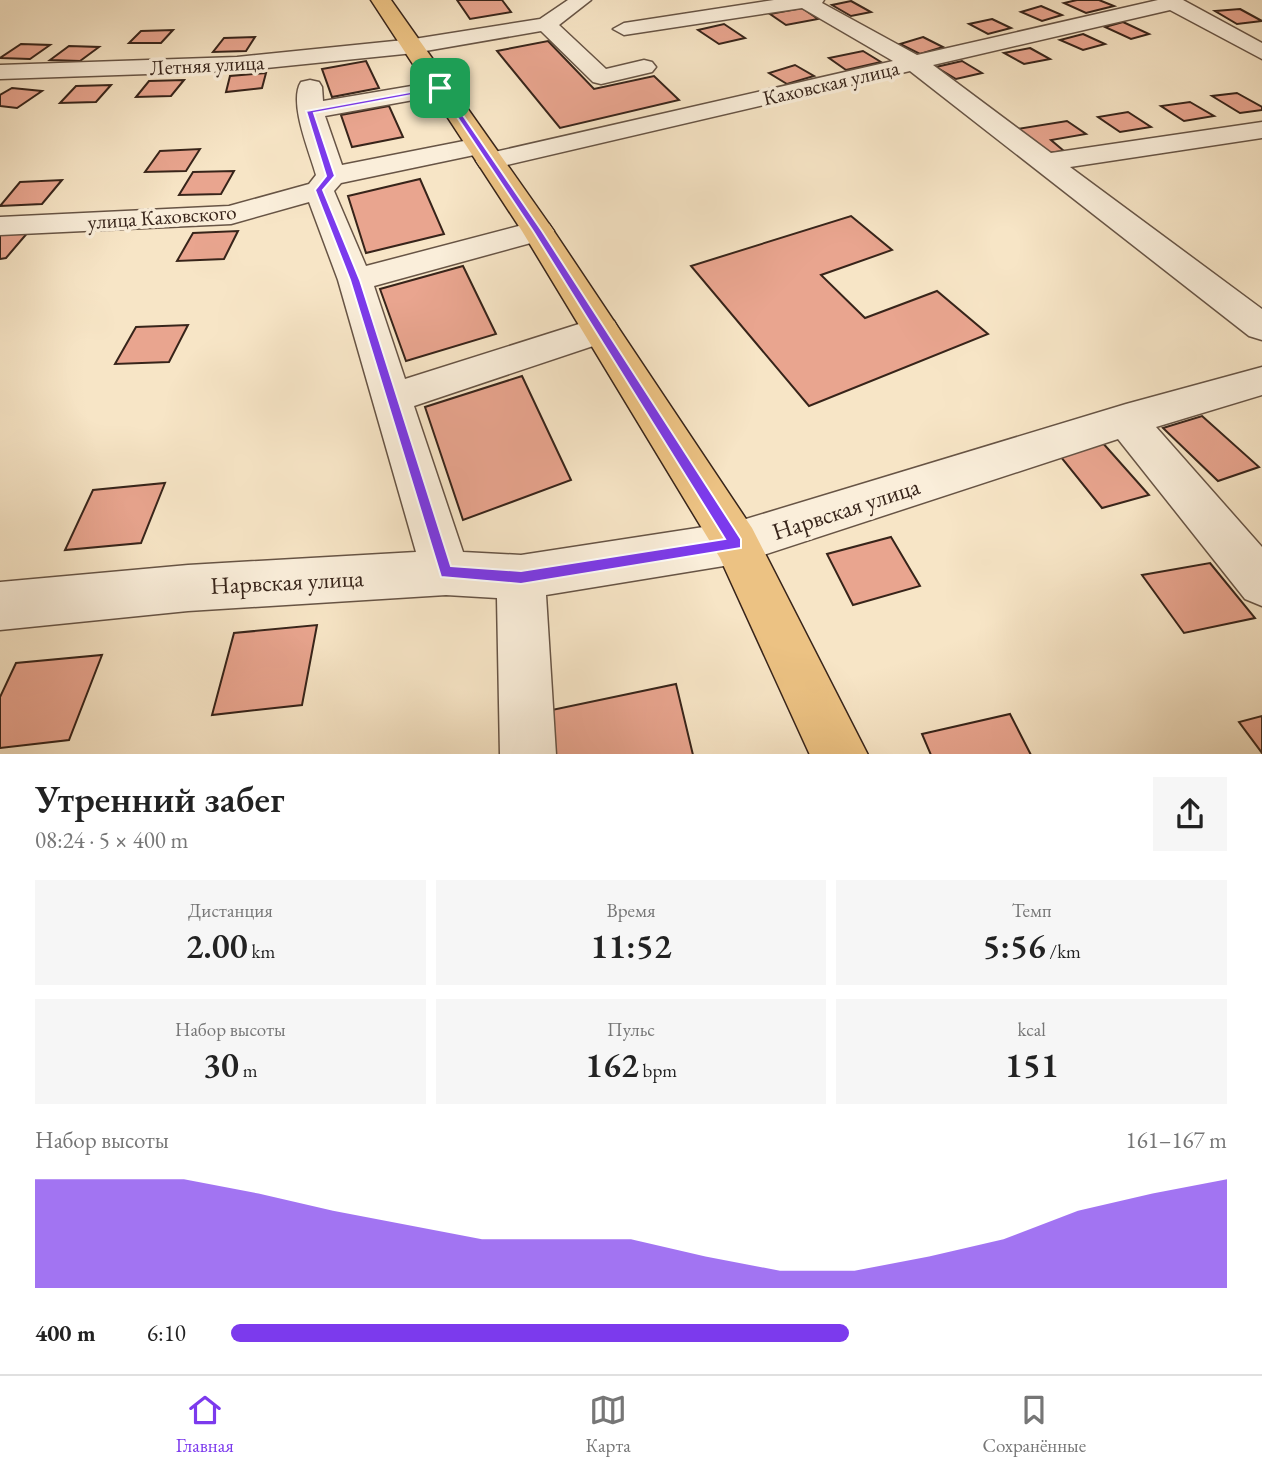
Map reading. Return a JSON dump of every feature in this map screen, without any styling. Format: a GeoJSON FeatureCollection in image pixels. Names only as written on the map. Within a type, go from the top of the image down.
{"type":"FeatureCollection","features":[{"type":"Feature","properties":{"kind":"main road"},"geometry":{"type":"LineString","coordinates":[[381,0],[538,231],[736,544],[840,754]]}},
{"type":"Feature","properties":{"kind":"street"},"geometry":{"type":"LineString","coordinates":[[624,29],[807,1],[915,64],[1262,327]]}},
{"type":"Feature","properties":{"kind":"street"},"geometry":{"type":"LineString","coordinates":[[1170,1],[1262,52]]}},
{"type":"Feature","properties":{"kind":"street","name":"Каховская улица"},"geometry":{"type":"LineString","coordinates":[[484,153],[915,64],[1170,1]]}},
{"type":"Feature","properties":{"kind":"street","name":"Летняя улица"},"geometry":{"type":"LineString","coordinates":[[0,72],[160,68],[312,58],[414,46],[562,9]]}},
{"type":"Feature","properties":{"kind":"street"},"geometry":{"type":"LineString","coordinates":[[562,9],[601,77],[644,67]]}},
{"type":"Feature","properties":{"kind":"street"},"geometry":{"type":"LineString","coordinates":[[312,58],[310,111],[325,183],[446,573]]}},
{"type":"Feature","properties":{"kind":"street"},"geometry":{"type":"LineString","coordinates":[[310,111],[440,88]]}},
{"type":"Feature","properties":{"kind":"street"},"geometry":{"type":"LineString","coordinates":[[1046,162],[1262,130]]}},
{"type":"Feature","properties":{"kind":"street","name":"улица Каховского"},"geometry":{"type":"LineString","coordinates":[[0,226],[134,222],[231,215],[325,183],[484,153]]}},
{"type":"Feature","properties":{"kind":"street"},"geometry":{"type":"LineString","coordinates":[[355,280],[538,231]]}},
{"type":"Feature","properties":{"kind":"street"},"geometry":{"type":"LineString","coordinates":[[393,398],[601,330]]}},
{"type":"Feature","properties":{"kind":"street","name":"Нарвская улица"},"geometry":{"type":"LineString","coordinates":[[0,606],[188,588],[446,573],[521,577],[736,544],[1126,420],[1262,380]]}},
{"type":"Feature","properties":{"kind":"street"},"geometry":{"type":"LineString","coordinates":[[1126,420],[1262,583]]}},
{"type":"Feature","properties":{"kind":"street"},"geometry":{"type":"LineString","coordinates":[[521,577],[528,754]]}},
{"type":"Feature","properties":{"kind":"building"},"geometry":{"type":"Polygon","coordinates":[[[457,0],[502,0],[511,12],[470,19],[457,0]]]}},
{"type":"Feature","properties":{"kind":"building"},"geometry":{"type":"Polygon","coordinates":[[[1099,0],[1114,6],[1086,13],[1064,3],[1099,0]]]}},
{"type":"Feature","properties":{"kind":"building"},"geometry":{"type":"Polygon","coordinates":[[[851,1],[871,12],[851,16],[832,5],[851,1]]]}},
{"type":"Feature","properties":{"kind":"building"},"geometry":{"type":"Polygon","coordinates":[[[1041,6],[1062,15],[1042,21],[1021,12],[1041,6]]]}},
{"type":"Feature","properties":{"kind":"building"},"geometry":{"type":"Polygon","coordinates":[[[802,8],[818,19],[786,25],[770,14],[802,8]]]}},
{"type":"Feature","properties":{"kind":"building"},"geometry":{"type":"Polygon","coordinates":[[[1240,9],[1262,21],[1237,24],[1215,11],[1240,9]]]}},
{"type":"Feature","properties":{"kind":"building"},"geometry":{"type":"Polygon","coordinates":[[[992,19],[1011,28],[988,34],[969,24],[992,19]]]}},
{"type":"Feature","properties":{"kind":"building"},"geometry":{"type":"Polygon","coordinates":[[[1123,22],[1149,34],[1131,39],[1105,27],[1123,22]]]}},
{"type":"Feature","properties":{"kind":"building"},"geometry":{"type":"Polygon","coordinates":[[[724,24],[745,38],[719,44],[698,30],[724,24]]]}},
{"type":"Feature","properties":{"kind":"building"},"geometry":{"type":"Polygon","coordinates":[[[173,30],[161,43],[129,43],[141,31],[173,30]]]}},
{"type":"Feature","properties":{"kind":"building"},"geometry":{"type":"Polygon","coordinates":[[[1083,34],[1105,44],[1083,50],[1060,40],[1083,34]]]}},
{"type":"Feature","properties":{"kind":"building"},"geometry":{"type":"Polygon","coordinates":[[[255,37],[246,51],[213,52],[224,38],[255,37]]]}},
{"type":"Feature","properties":{"kind":"building"},"geometry":{"type":"Polygon","coordinates":[[[923,37],[943,47],[920,54],[900,44],[923,37]]]}},
{"type":"Feature","properties":{"kind":"building"},"geometry":{"type":"Polygon","coordinates":[[[548,41],[594,89],[654,76],[679,100],[560,128],[497,51],[548,41]]]}},
{"type":"Feature","properties":{"kind":"building"},"geometry":{"type":"Polygon","coordinates":[[[21,44],[50,45],[30,59],[0,58],[21,44]]]}},
{"type":"Feature","properties":{"kind":"building"},"geometry":{"type":"Polygon","coordinates":[[[69,46],[99,47],[80,61],[50,60],[69,46]]]}},
{"type":"Feature","properties":{"kind":"building"},"geometry":{"type":"Polygon","coordinates":[[[1030,48],[1050,59],[1024,64],[1004,53],[1030,48]]]}},
{"type":"Feature","properties":{"kind":"building"},"geometry":{"type":"Polygon","coordinates":[[[863,51],[881,62],[846,70],[829,58],[863,51]]]}},
{"type":"Feature","properties":{"kind":"building"},"geometry":{"type":"Polygon","coordinates":[[[366,61],[379,88],[332,97],[322,69],[366,61]]]}},
{"type":"Feature","properties":{"kind":"building"},"geometry":{"type":"Polygon","coordinates":[[[962,61],[982,73],[956,79],[936,67],[962,61]]]}},
{"type":"Feature","properties":{"kind":"building"},"geometry":{"type":"Polygon","coordinates":[[[795,65],[814,76],[787,84],[769,73],[795,65]]]}},
{"type":"Feature","properties":{"kind":"building"},"geometry":{"type":"Polygon","coordinates":[[[266,73],[262,88],[226,92],[230,76],[266,73]]]}},
{"type":"Feature","properties":{"kind":"building"},"geometry":{"type":"Polygon","coordinates":[[[184,80],[171,96],[136,97],[149,81],[184,80]]]}},
{"type":"Feature","properties":{"kind":"building"},"geometry":{"type":"Polygon","coordinates":[[[111,85],[96,102],[60,103],[76,86],[111,85]]]}},
{"type":"Feature","properties":{"kind":"building"},"geometry":{"type":"Polygon","coordinates":[[[12,88],[42,91],[17,108],[0,106],[0,95],[12,88]]]}},
{"type":"Feature","properties":{"kind":"building"},"geometry":{"type":"Polygon","coordinates":[[[1237,93],[1262,107],[1262,110],[1240,113],[1212,96],[1237,93]]]}},
{"type":"Feature","properties":{"kind":"building"},"geometry":{"type":"Polygon","coordinates":[[[1190,102],[1214,116],[1184,121],[1161,106],[1190,102]]]}},
{"type":"Feature","properties":{"kind":"building"},"geometry":{"type":"Polygon","coordinates":[[[389,106],[403,137],[352,147],[341,115],[389,106]]]}},
{"type":"Feature","properties":{"kind":"building"},"geometry":{"type":"Polygon","coordinates":[[[1128,112],[1151,127],[1120,132],[1098,117],[1128,112]]]}},
{"type":"Feature","properties":{"kind":"building"},"geometry":{"type":"Polygon","coordinates":[[[1067,121],[1086,134],[1051,140],[1064,151],[1048,153],[1017,129],[1067,121]]]}},
{"type":"Feature","properties":{"kind":"building"},"geometry":{"type":"Polygon","coordinates":[[[200,149],[186,171],[145,172],[160,151],[200,149]]]}},
{"type":"Feature","properties":{"kind":"building"},"geometry":{"type":"Polygon","coordinates":[[[234,171],[221,194],[179,195],[193,172],[234,171]]]}},
{"type":"Feature","properties":{"kind":"building"},"geometry":{"type":"Polygon","coordinates":[[[420,179],[444,234],[366,253],[348,196],[420,179]]]}},
{"type":"Feature","properties":{"kind":"building"},"geometry":{"type":"Polygon","coordinates":[[[62,180],[42,204],[0,206],[20,182],[62,180]]]}},
{"type":"Feature","properties":{"kind":"building"},"geometry":{"type":"Polygon","coordinates":[[[851,216],[892,250],[821,275],[865,318],[937,291],[988,334],[809,406],[691,266],[851,216]]]}},
{"type":"Feature","properties":{"kind":"building"},"geometry":{"type":"Polygon","coordinates":[[[29,231],[6,258],[0,259],[0,232],[29,231]]]}},
{"type":"Feature","properties":{"kind":"building"},"geometry":{"type":"Polygon","coordinates":[[[238,231],[224,259],[177,261],[193,233],[238,231]]]}},
{"type":"Feature","properties":{"kind":"building"},"geometry":{"type":"Polygon","coordinates":[[[463,266],[496,334],[406,361],[380,289],[463,266]]]}},
{"type":"Feature","properties":{"kind":"building"},"geometry":{"type":"Polygon","coordinates":[[[188,325],[169,362],[115,364],[136,327],[188,325]]]}},
{"type":"Feature","properties":{"kind":"building"},"geometry":{"type":"Polygon","coordinates":[[[522,376],[571,480],[463,520],[425,407],[522,376]]]}},
{"type":"Feature","properties":{"kind":"building"},"geometry":{"type":"Polygon","coordinates":[[[1202,416],[1259,467],[1218,481],[1163,428],[1202,416]]]}},
{"type":"Feature","properties":{"kind":"building"},"geometry":{"type":"Polygon","coordinates":[[[1101,441],[1149,495],[1102,508],[1056,451],[1101,441]]]}},
{"type":"Feature","properties":{"kind":"building"},"geometry":{"type":"Polygon","coordinates":[[[165,483],[141,543],[65,550],[93,490],[165,483]]]}},
{"type":"Feature","properties":{"kind":"building"},"geometry":{"type":"Polygon","coordinates":[[[891,537],[920,586],[853,605],[827,554],[891,537]]]}},
{"type":"Feature","properties":{"kind":"building"},"geometry":{"type":"Polygon","coordinates":[[[1210,563],[1255,618],[1184,633],[1142,575],[1210,563]]]}},
{"type":"Feature","properties":{"kind":"building"},"geometry":{"type":"Polygon","coordinates":[[[317,625],[302,705],[212,715],[234,633],[317,625]]]}},
{"type":"Feature","properties":{"kind":"building"},"geometry":{"type":"Polygon","coordinates":[[[102,655],[69,740],[0,748],[0,697],[16,663],[102,655]]]}},
{"type":"Feature","properties":{"kind":"building"},"geometry":{"type":"Polygon","coordinates":[[[676,684],[693,754],[552,754],[547,711],[676,684]]]}},
{"type":"Feature","properties":{"kind":"building"},"geometry":{"type":"Polygon","coordinates":[[[1010,714],[1030,754],[931,754],[922,734],[1010,714]]]}},
{"type":"Feature","properties":{"kind":"building"},"geometry":{"type":"Polygon","coordinates":[[[1262,716],[1262,753],[1239,722],[1262,716]]]}},
{"type":"Feature","properties":{"kind":"route"},"geometry":{"type":"LineString","coordinates":[[440,88],[538,231],[736,544],[521,577],[446,573],[355,280],[319,190],[331,176],[310,111],[440,88]]}}]}
